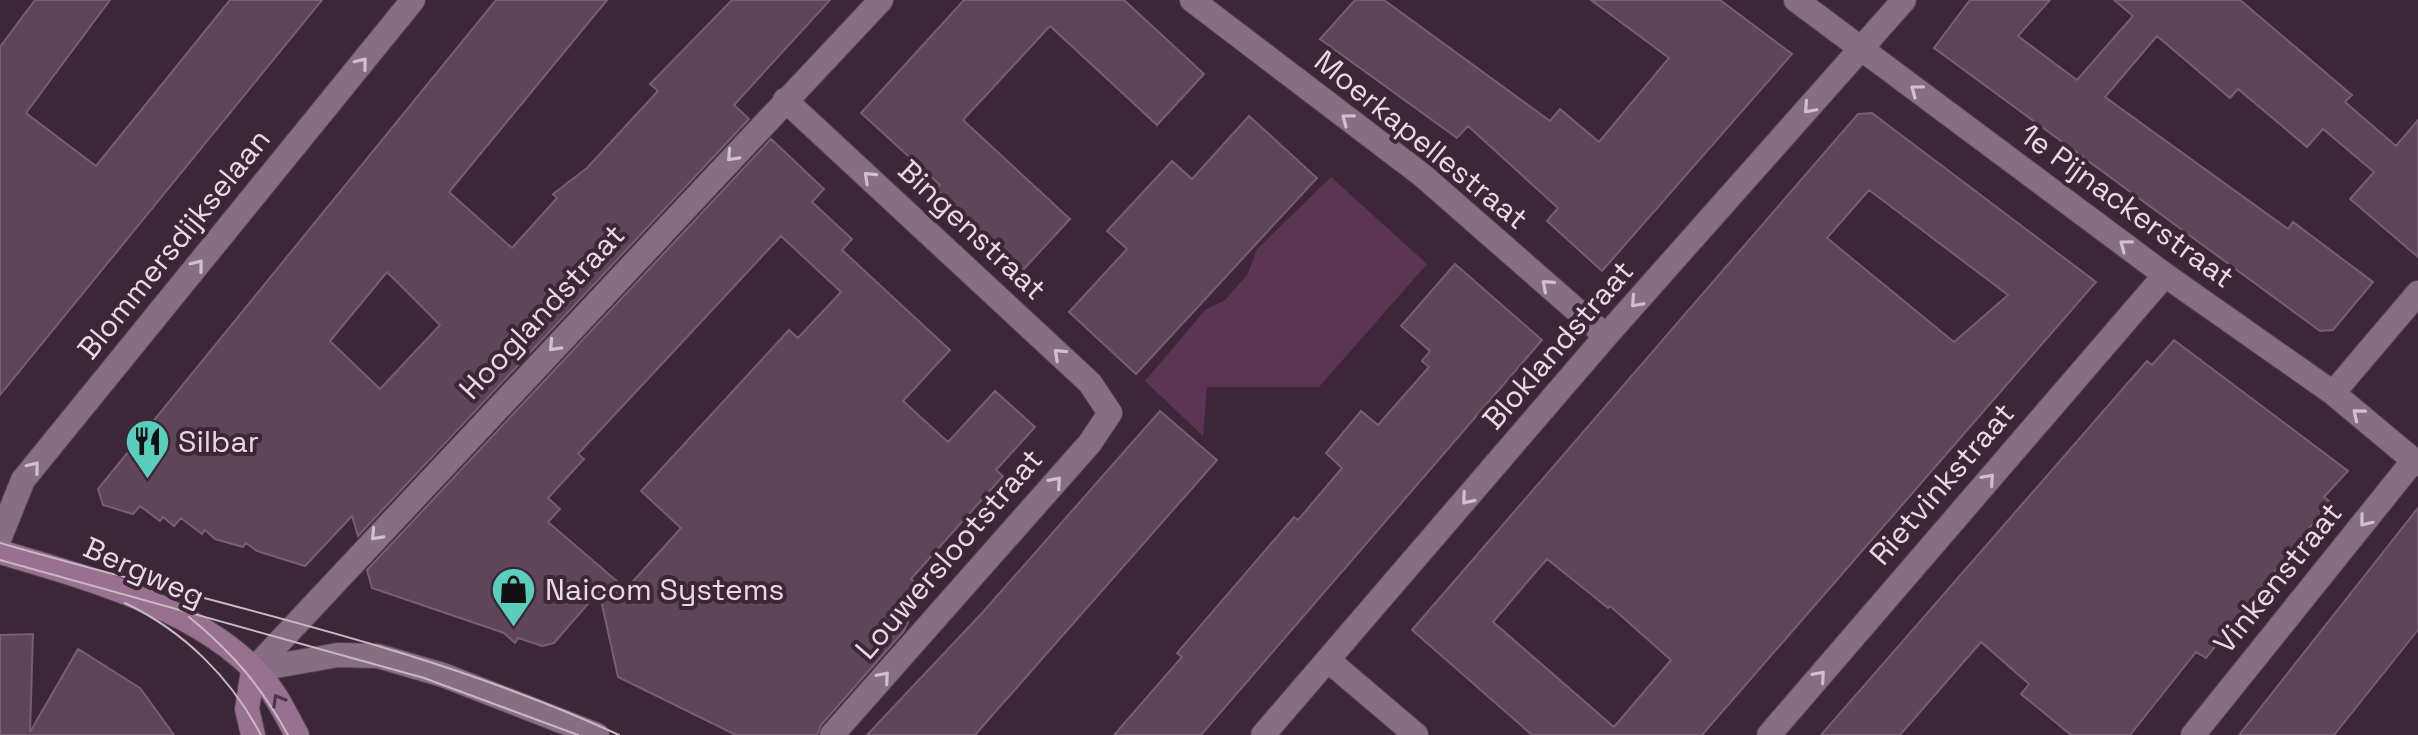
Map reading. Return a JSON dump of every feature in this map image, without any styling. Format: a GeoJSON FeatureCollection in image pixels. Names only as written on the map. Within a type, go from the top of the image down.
{"type":"FeatureCollection","features":[{"type":"Feature","properties":{"kind":"street","name":"Blommersdijkselaan"},"geometry":{"type":"LineString","coordinates":[[0,537],[23,480],[413,0]]}},
{"type":"Feature","properties":{"kind":"street","name":"Hooglandstraat"},"geometry":{"type":"LineString","coordinates":[[253,670],[881,0]]}},
{"type":"Feature","properties":{"kind":"street","name":"Moerkapellestraat"},"geometry":{"type":"LineString","coordinates":[[1192,0],[1422,175],[1606,336]]}},
{"type":"Feature","properties":{"kind":"street","name":"1e Pijnackerstraat"},"geometry":{"type":"LineString","coordinates":[[1796,0],[2165,275],[2333,393],[2416,462]]}},
{"type":"Feature","properties":{"kind":"street","name":"Bloklandstraat"},"geometry":{"type":"LineString","coordinates":[[1263,735],[1606,336],[1904,0]]}},
{"type":"Feature","properties":{"kind":"street","name":"Bingenstraat"},"geometry":{"type":"LineString","coordinates":[[785,100],[1090,383],[1110,413]]}},
{"type":"Feature","properties":{"kind":"street","name":"Rietvinkstraat"},"geometry":{"type":"LineString","coordinates":[[1769,735],[2165,275]]}},
{"type":"Feature","properties":{"kind":"street"},"geometry":{"type":"LineString","coordinates":[[2333,393],[2418,293]]}},
{"type":"Feature","properties":{"kind":"street","name":"Louwerslootstraat"},"geometry":{"type":"LineString","coordinates":[[832,735],[1090,443],[1110,413]]}},
{"type":"Feature","properties":{"kind":"street","name":"Vinkenstraat"},"geometry":{"type":"LineString","coordinates":[[2193,735],[2416,462]]}},
{"type":"Feature","properties":{"kind":"street","name":"Bergweg"},"geometry":{"type":"LineString","coordinates":[[0,552],[94,580],[178,617],[224,645],[273,691],[297,735]]}},
{"type":"Feature","properties":{"kind":"street"},"geometry":{"type":"LineString","coordinates":[[253,735],[247,709],[253,670],[338,655],[378,656],[470,684],[597,735]]}},
{"type":"Feature","properties":{"kind":"street"},"geometry":{"type":"LineString","coordinates":[[1329,661],[1416,735]]}},
{"type":"Feature","properties":{"kind":"shaded area"},"geometry":{"type":"Polygon","coordinates":[[[1331,177],[1427,264],[1319,387],[1207,387],[1203,436],[1145,381],[1205,310],[1225,300],[1247,275],[1257,249],[1331,177]]]}},
{"type":"Feature","properties":{"kind":"building"},"geometry":{"type":"Polygon","coordinates":[[[35,0],[110,0],[26,113],[96,166],[230,0],[322,0],[0,395],[0,47],[35,0]]]}},
{"type":"Feature","properties":{"kind":"building"},"geometry":{"type":"Polygon","coordinates":[[[496,0],[607,0],[449,192],[512,248],[557,198],[553,194],[587,168],[658,91],[650,84],[732,0],[830,0],[734,105],[749,119],[358,536],[352,516],[305,566],[257,551],[246,543],[243,547],[215,539],[205,530],[202,534],[181,518],[174,526],[163,517],[160,521],[140,506],[133,514],[103,505],[98,489],[496,0]],[[387,272],[330,341],[380,389],[440,325],[387,272]]]}},
{"type":"Feature","properties":{"kind":"building"},"geometry":{"type":"Polygon","coordinates":[[[964,0],[1124,0],[1204,74],[1157,125],[1050,26],[963,120],[1070,219],[1023,270],[936,189],[940,185],[861,113],[964,0]]]}},
{"type":"Feature","properties":{"kind":"building"},"geometry":{"type":"Polygon","coordinates":[[[1355,0],[1384,0],[1550,121],[1560,109],[1599,142],[1669,58],[1591,0],[1720,0],[1792,54],[1602,271],[1547,221],[1558,208],[1468,126],[1457,138],[1320,39],[1355,0]]]}},
{"type":"Feature","properties":{"kind":"building"},"geometry":{"type":"Polygon","coordinates":[[[1970,0],[2050,0],[2018,36],[2077,80],[2133,16],[2114,0],[2240,0],[2352,95],[2345,102],[2396,146],[2418,120],[2418,257],[2350,199],[2374,172],[2323,129],[2307,147],[2238,89],[2230,98],[2157,36],[2105,97],[2288,229],[2293,222],[2373,282],[2333,330],[2320,331],[1934,48],[1970,0]]]}},
{"type":"Feature","properties":{"kind":"building"},"geometry":{"type":"Polygon","coordinates":[[[1872,113],[2096,282],[1702,735],[1532,735],[1412,630],[1858,114],[1872,113]],[[1869,190],[1827,238],[1954,342],[2008,295],[1869,190]],[[1547,559],[1493,622],[1614,727],[1671,660],[1610,606],[1608,608],[1547,559]]]}},
{"type":"Feature","properties":{"kind":"building"},"geometry":{"type":"Polygon","coordinates":[[[1249,116],[1317,178],[1136,374],[1069,312],[1127,249],[1107,231],[1172,161],[1192,179],[1249,116]]]}},
{"type":"Feature","properties":{"kind":"building"},"geometry":{"type":"Polygon","coordinates":[[[771,139],[824,189],[812,202],[852,239],[842,250],[950,350],[903,401],[948,442],[995,391],[1035,427],[996,470],[1003,476],[911,579],[923,589],[904,631],[821,725],[817,735],[736,735],[618,677],[599,591],[554,643],[542,646],[518,638],[515,643],[504,633],[372,588],[367,570],[771,139]],[[781,236],[578,454],[584,459],[548,498],[560,509],[548,522],[626,589],[681,528],[641,491],[789,330],[798,338],[841,292],[781,236]]]}},
{"type":"Feature","properties":{"kind":"building"},"geometry":{"type":"Polygon","coordinates":[[[1455,264],[1542,340],[1201,735],[1114,735],[1182,657],[1177,653],[1294,517],[1298,520],[1342,468],[1326,453],[1361,411],[1378,425],[1429,367],[1422,361],[1430,351],[1401,326],[1455,264]]]}},
{"type":"Feature","properties":{"kind":"building"},"geometry":{"type":"Polygon","coordinates":[[[2174,340],[2348,471],[2324,497],[2330,502],[2206,658],[2196,652],[2130,735],[2071,735],[2021,694],[2029,684],[1981,642],[1900,735],[1821,735],[2147,361],[2152,365],[2174,340]]]}},
{"type":"Feature","properties":{"kind":"building"},"geometry":{"type":"Polygon","coordinates":[[[1160,411],[1217,460],[975,735],[867,735],[982,613],[1160,411]]]}},
{"type":"Feature","properties":{"kind":"building"},"geometry":{"type":"Polygon","coordinates":[[[2418,508],[2418,630],[2334,735],[2239,735],[2418,508]]]}},
{"type":"Feature","properties":{"kind":"building"},"geometry":{"type":"Polygon","coordinates":[[[33,634],[30,732],[78,649],[140,688],[174,735],[0,735],[0,635],[33,634]]]}},
{"type":"Feature","properties":{"kind":"tram line"},"geometry":{"type":"LineString","coordinates":[[0,543],[392,650],[545,703],[619,735]]}},
{"type":"Feature","properties":{"kind":"tram line"},"geometry":{"type":"LineString","coordinates":[[0,560],[424,678],[578,735]]}},
{"type":"Feature","properties":{"kind":"tram line"},"geometry":{"type":"LineString","coordinates":[[125,603],[167,627],[204,658],[235,694],[261,735]]}},
{"type":"Feature","properties":{"kind":"tram line"},"geometry":{"type":"LineString","coordinates":[[189,617],[219,643],[244,671],[288,735]]}},
{"type":"Feature","properties":{"kind":"place","name":"Silbar"},"geometry":{"type":"Point","coordinates":[147,481]}},
{"type":"Feature","properties":{"kind":"place","name":"Naicom Systems"},"geometry":{"type":"Point","coordinates":[514,629]}}]}
